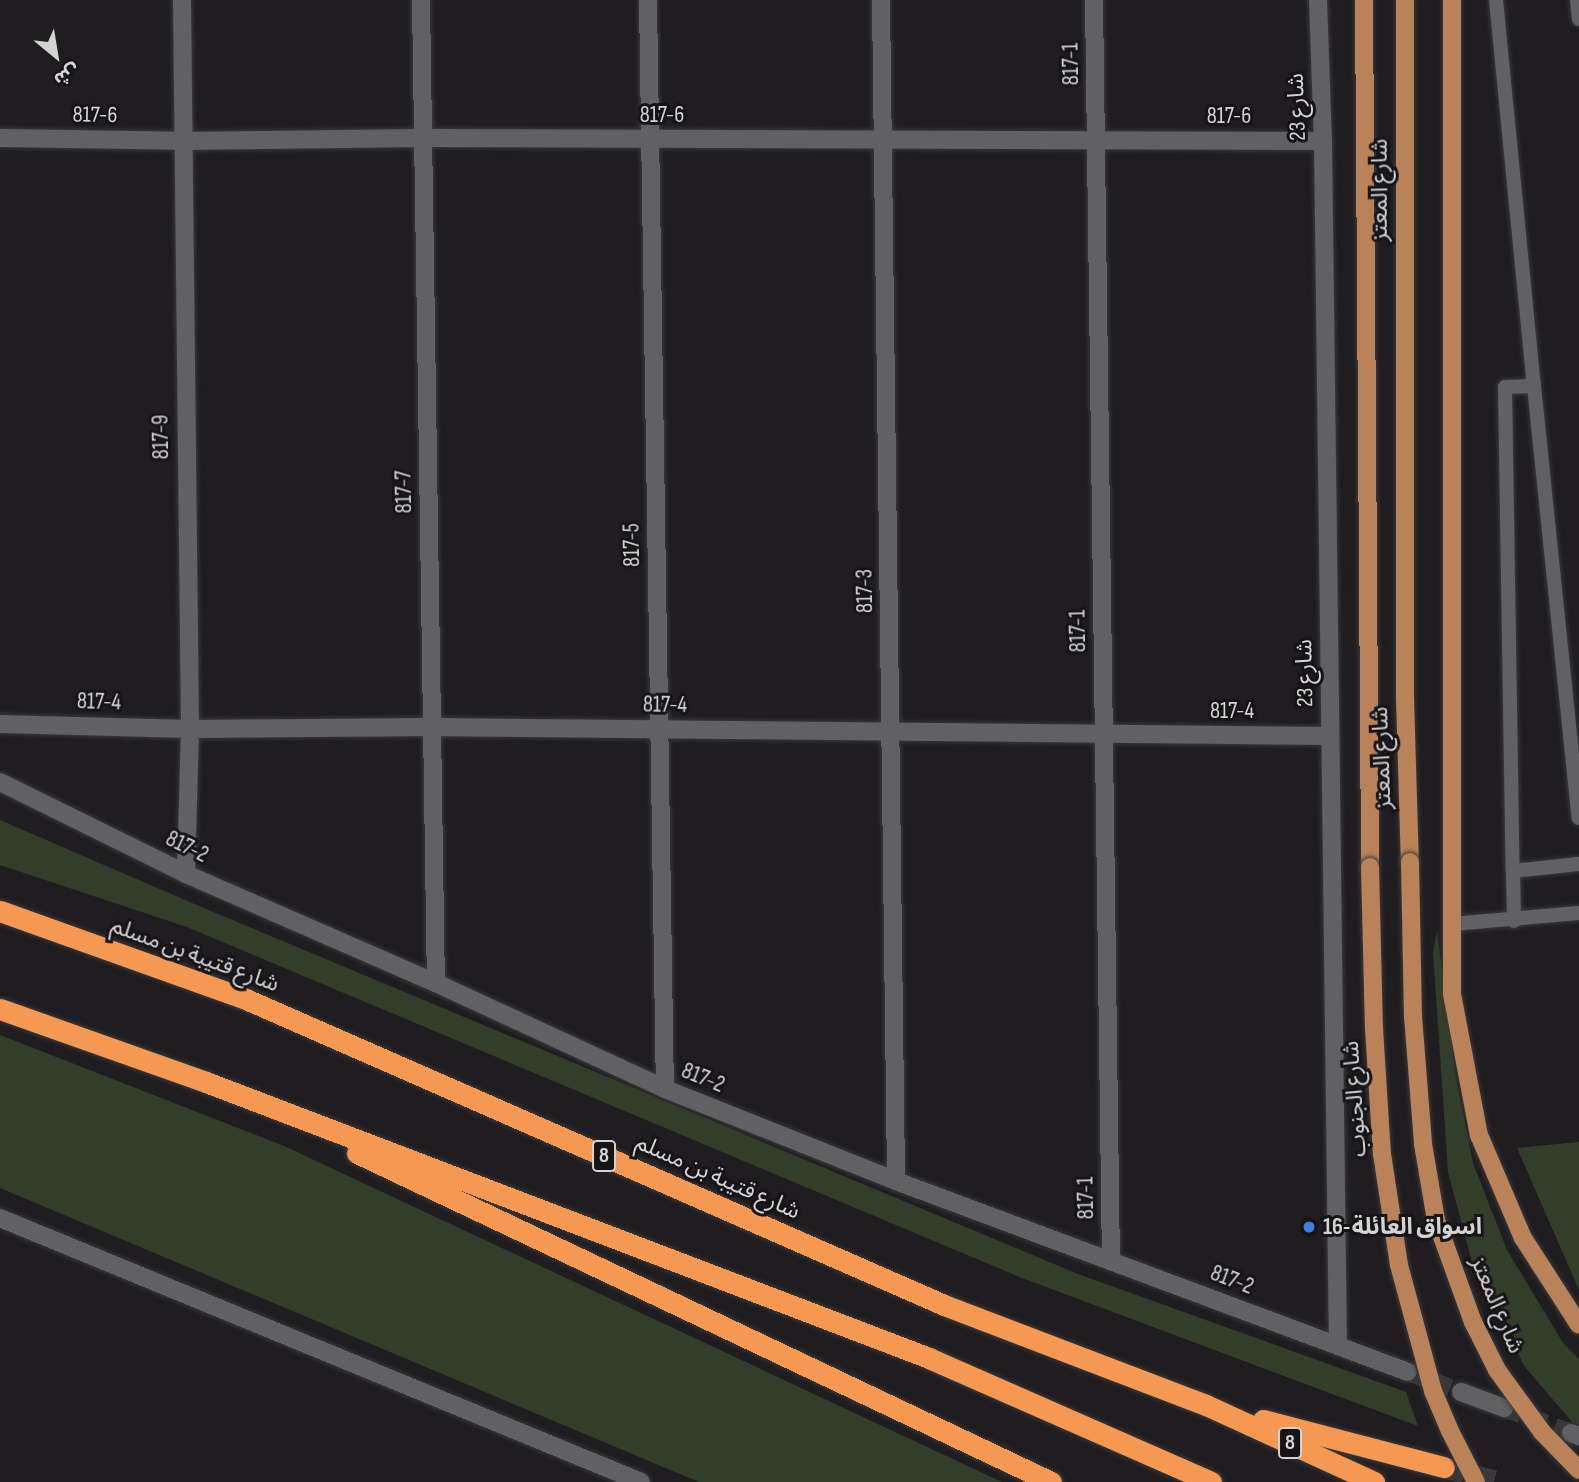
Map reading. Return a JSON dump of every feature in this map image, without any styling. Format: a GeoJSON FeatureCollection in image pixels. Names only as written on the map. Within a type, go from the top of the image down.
{"type":"FeatureCollection","features":[{"type":"Feature","properties":{"kind":"highway","name":"شارع قتيبة بن مسلم"},"geometry":{"type":"LineString","coordinates":[[0,911],[248,1000],[944,1305],[1206,1405],[1374,1482]]}},
{"type":"Feature","properties":{"kind":"highway"},"geometry":{"type":"LineString","coordinates":[[0,1009],[206,1082],[929,1358],[1211,1482]]}},
{"type":"Feature","properties":{"kind":"highway"},"geometry":{"type":"LineString","coordinates":[[206,1082],[1051,1482]]}},
{"type":"Feature","properties":{"kind":"highway"},"geometry":{"type":"LineString","coordinates":[[1206,1405],[1444,1467]]}},
{"type":"Feature","properties":{"kind":"main road","name":"شارع المعتز"},"geometry":{"type":"LineString","coordinates":[[1364,0],[1367,697]]}},
{"type":"Feature","properties":{"kind":"main road","name":"شارع المعتز"},"geometry":{"type":"LineString","coordinates":[[1405,0],[1405,698],[1413,1016],[1423,1144],[1436,1220],[1473,1322],[1497,1370],[1542,1432],[1579,1470]]}},
{"type":"Feature","properties":{"kind":"main road"},"geometry":{"type":"LineString","coordinates":[[1452,0],[1452,994],[1479,1135],[1523,1238],[1579,1325]]}},
{"type":"Feature","properties":{"kind":"main road","name":"شارع الجنوب"},"geometry":{"type":"LineString","coordinates":[[1367,697],[1374,1028],[1382,1154],[1399,1265],[1419,1347],[1450,1431],[1476,1482]]}},
{"type":"Feature","properties":{"kind":"street","name":"817-9"},"geometry":{"type":"LineString","coordinates":[[182,0],[190,729],[186,874]]}},
{"type":"Feature","properties":{"kind":"street","name":"817-7"},"geometry":{"type":"LineString","coordinates":[[421,0],[436,983]]}},
{"type":"Feature","properties":{"kind":"street","name":"817-5"},"geometry":{"type":"LineString","coordinates":[[648,0],[665,1089]]}},
{"type":"Feature","properties":{"kind":"street","name":"817-3"},"geometry":{"type":"LineString","coordinates":[[881,0],[896,1181]]}},
{"type":"Feature","properties":{"kind":"street","name":"817-1"},"geometry":{"type":"LineString","coordinates":[[1094,0],[1111,1261]]}},
{"type":"Feature","properties":{"kind":"street","name":"شارع 23"},"geometry":{"type":"LineString","coordinates":[[1318,0],[1323,141],[1338,1346]]}},
{"type":"Feature","properties":{"kind":"street","name":"817-6"},"geometry":{"type":"LineString","coordinates":[[0,138],[182,141],[423,138],[1323,141]]}},
{"type":"Feature","properties":{"kind":"street","name":"817-4"},"geometry":{"type":"LineString","coordinates":[[0,724],[190,729],[432,727],[1330,736]]}},
{"type":"Feature","properties":{"kind":"street","name":"817-2"},"geometry":{"type":"LineString","coordinates":[[0,782],[186,874],[436,983],[665,1089],[896,1181],[1408,1372]]}},
{"type":"Feature","properties":{"kind":"street"},"geometry":{"type":"LineString","coordinates":[[0,1218],[641,1482]]}},
{"type":"Feature","properties":{"kind":"street"},"geometry":{"type":"LineString","coordinates":[[1461,1392],[1504,1408]]}},
{"type":"Feature","properties":{"kind":"lane"},"geometry":{"type":"LineString","coordinates":[[1496,0],[1579,818]]}},
{"type":"Feature","properties":{"kind":"lane"},"geometry":{"type":"LineString","coordinates":[[1577,0],[1579,19]]}},
{"type":"Feature","properties":{"kind":"lane"},"geometry":{"type":"LineString","coordinates":[[1514,921],[1505,387],[1534,386]]}},
{"type":"Feature","properties":{"kind":"lane"},"geometry":{"type":"LineString","coordinates":[[1513,871],[1579,864]]}},
{"type":"Feature","properties":{"kind":"lane"},"geometry":{"type":"LineString","coordinates":[[1452,924],[1514,921],[1579,913]]}},
{"type":"Feature","properties":{"kind":"green space"},"geometry":{"type":"Polygon","coordinates":[[[0,820],[1078,1274],[1406,1392],[1418,1426],[1022,1278],[187,927],[0,865],[0,820]]]}},
{"type":"Feature","properties":{"kind":"green space"},"geometry":{"type":"Polygon","coordinates":[[[1437,931],[1456,1078],[1473,1163],[1507,1250],[1563,1343],[1579,1359],[1579,1425],[1573,1423],[1525,1367],[1474,1270],[1448,1172],[1433,952],[1437,931]]]}},
{"type":"Feature","properties":{"kind":"green space"},"geometry":{"type":"Polygon","coordinates":[[[0,1035],[284,1146],[1002,1482],[699,1482],[0,1188],[0,1035]]]}},
{"type":"Feature","properties":{"kind":"green space"},"geometry":{"type":"Polygon","coordinates":[[[1579,1142],[1579,1290],[1517,1148],[1579,1142]]]}},
{"type":"Feature","properties":{"kind":"tunnel"},"geometry":{"type":"LineString","coordinates":[[1408,1372],[1461,1392]]}},
{"type":"Feature","properties":{"kind":"tunnel"},"geometry":{"type":"LineString","coordinates":[[1504,1408],[1571,1433]]}},
{"type":"Feature","properties":{"kind":"tunnel"},"geometry":{"type":"LineString","coordinates":[[1444,1467],[1500,1482]]}},
{"type":"Feature","properties":{"kind":"place","name":"16-اسواق العائلة"},"geometry":{"type":"Point","coordinates":[1309,1227]}}]}
